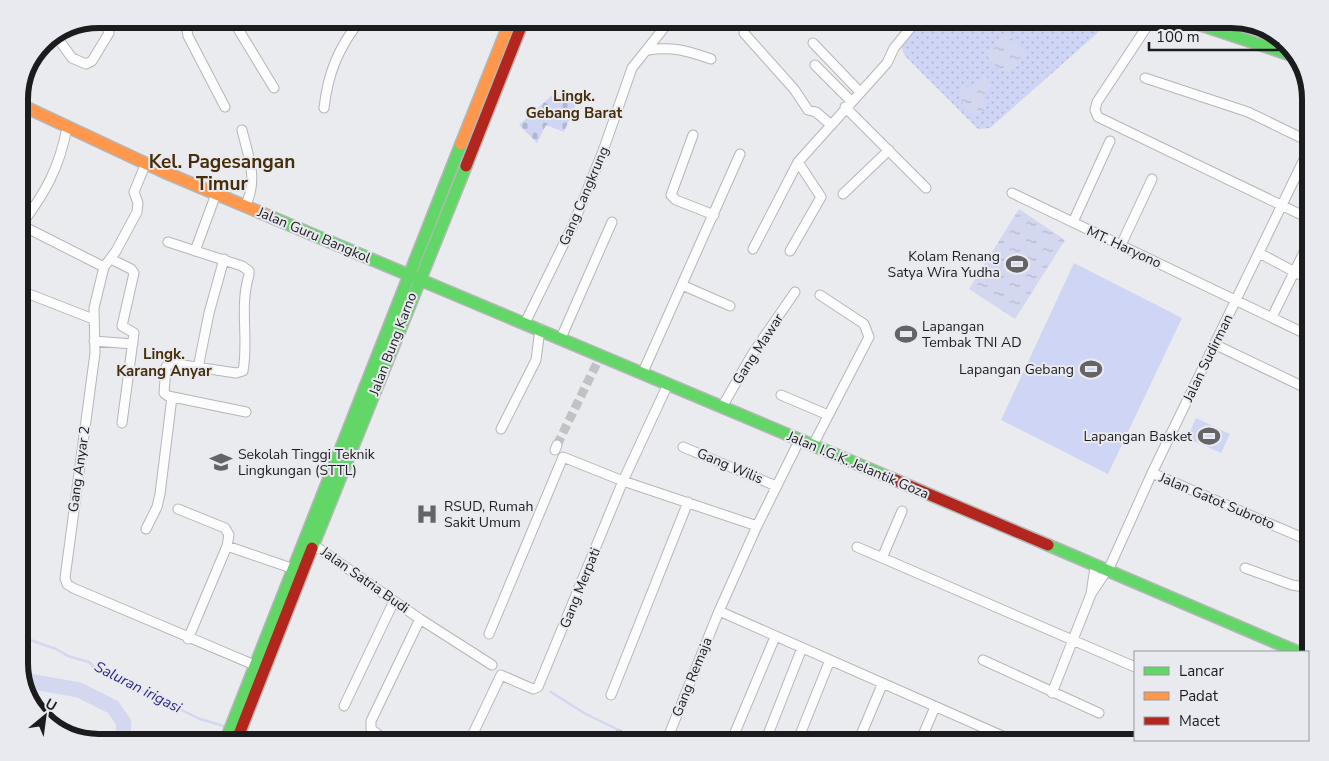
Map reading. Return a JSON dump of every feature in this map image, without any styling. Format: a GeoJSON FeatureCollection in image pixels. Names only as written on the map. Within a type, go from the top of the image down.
{"type":"FeatureCollection","features":[{"type":"Feature","properties":{"kind":"main road"},"geometry":{"type":"LineString","coordinates":[[414,276],[508,27]]}},
{"type":"Feature","properties":{"kind":"main road","name":"Jalan Bung Karno"},"geometry":{"type":"LineString","coordinates":[[236,731],[414,276],[501,80],[521,27]]}},
{"type":"Feature","properties":{"kind":"main road"},"geometry":{"type":"LineString","coordinates":[[1214,27],[1272,41]]}},
{"type":"Feature","properties":{"kind":"main road"},"geometry":{"type":"LineString","coordinates":[[1231,27],[1283,50]]}},
{"type":"Feature","properties":{"kind":"main road"},"geometry":{"type":"LineString","coordinates":[[489,75],[501,80]]}},
{"type":"Feature","properties":{"kind":"main road","name":"Jalan Guru Bangkol"},"geometry":{"type":"LineString","coordinates":[[28,108],[216,194],[414,276]]}},
{"type":"Feature","properties":{"kind":"main road","name":"Jalan I.G.K. Jelantik Goza"},"geometry":{"type":"LineString","coordinates":[[414,276],[562,338],[599,358],[643,372],[1095,567],[1296,651]]}},
{"type":"Feature","properties":{"kind":"main road"},"geometry":{"type":"LineString","coordinates":[[260,668],[294,569],[310,543]]}},
{"type":"Feature","properties":{"kind":"street"},"geometry":{"type":"LineString","coordinates":[[59,40],[72,58],[86,64],[92,61],[107,36],[109,30],[107,27]]}},
{"type":"Feature","properties":{"kind":"street"},"geometry":{"type":"LineString","coordinates":[[186,27],[188,36],[225,107]]}},
{"type":"Feature","properties":{"kind":"street"},"geometry":{"type":"LineString","coordinates":[[237,27],[274,88]]}},
{"type":"Feature","properties":{"kind":"street"},"geometry":{"type":"LineString","coordinates":[[324,108],[327,81],[339,52],[356,27]]}},
{"type":"Feature","properties":{"kind":"street","name":"Gang Cangkrung"},"geometry":{"type":"LineString","coordinates":[[525,323],[573,225],[603,150],[632,68],[638,58],[648,50],[665,27]]}},
{"type":"Feature","properties":{"kind":"street"},"geometry":{"type":"LineString","coordinates":[[753,249],[802,158],[830,124],[887,63],[894,48],[911,27]]}},
{"type":"Feature","properties":{"kind":"street"},"geometry":{"type":"LineString","coordinates":[[1147,27],[1097,102],[1095,110],[1098,117],[1301,215]]}},
{"type":"Feature","properties":{"kind":"street"},"geometry":{"type":"LineString","coordinates":[[744,33],[794,89],[808,110],[816,112],[830,124]]}},
{"type":"Feature","properties":{"kind":"street"},"geometry":{"type":"LineString","coordinates":[[813,43],[860,92]]}},
{"type":"Feature","properties":{"kind":"street"},"geometry":{"type":"LineString","coordinates":[[648,50],[666,47],[682,48],[710,59]]}},
{"type":"Feature","properties":{"kind":"street"},"geometry":{"type":"LineString","coordinates":[[815,65],[889,150],[926,188]]}},
{"type":"Feature","properties":{"kind":"street"},"geometry":{"type":"LineString","coordinates":[[1145,78],[1248,112],[1301,138]]}},
{"type":"Feature","properties":{"kind":"street"},"geometry":{"type":"LineString","coordinates":[[28,215],[43,196],[54,176],[68,128]]}},
{"type":"Feature","properties":{"kind":"street"},"geometry":{"type":"LineString","coordinates":[[242,130],[254,176],[250,197],[245,206]]}},
{"type":"Feature","properties":{"kind":"street"},"geometry":{"type":"LineString","coordinates":[[693,135],[671,195],[676,200],[714,215]]}},
{"type":"Feature","properties":{"kind":"street"},"geometry":{"type":"LineString","coordinates":[[1073,222],[1110,141]]}},
{"type":"Feature","properties":{"kind":"street"},"geometry":{"type":"LineString","coordinates":[[843,194],[889,150]]}},
{"type":"Feature","properties":{"kind":"street"},"geometry":{"type":"LineString","coordinates":[[643,372],[740,154]]}},
{"type":"Feature","properties":{"kind":"street"},"geometry":{"type":"LineString","coordinates":[[790,251],[821,197],[802,158]]}},
{"type":"Feature","properties":{"kind":"street"},"geometry":{"type":"LineString","coordinates":[[28,229],[104,266],[111,260],[137,212],[138,203],[135,192],[146,163]]}},
{"type":"Feature","properties":{"kind":"street","name":"Jalan Sudirman"},"geometry":{"type":"LineString","coordinates":[[1091,594],[1107,571],[1152,473],[1301,166]]}},
{"type":"Feature","properties":{"kind":"street"},"geometry":{"type":"LineString","coordinates":[[1121,245],[1152,179]]}},
{"type":"Feature","properties":{"kind":"street"},"geometry":{"type":"LineString","coordinates":[[195,251],[216,194]]}},
{"type":"Feature","properties":{"kind":"street","name":"MT. Haryono"},"geometry":{"type":"LineString","coordinates":[[1012,194],[1301,332]]}},
{"type":"Feature","properties":{"kind":"street"},"geometry":{"type":"LineString","coordinates":[[562,338],[612,222]]}},
{"type":"Feature","properties":{"kind":"street"},"geometry":{"type":"LineString","coordinates":[[168,242],[224,259],[242,266],[249,272],[244,298],[246,356],[244,371],[236,374],[176,364],[167,365],[164,391],[170,396],[246,412]]}},
{"type":"Feature","properties":{"kind":"street"},"geometry":{"type":"LineString","coordinates":[[1259,253],[1301,275]]}},
{"type":"Feature","properties":{"kind":"street"},"geometry":{"type":"LineString","coordinates":[[1272,317],[1301,258]]}},
{"type":"Feature","properties":{"kind":"street"},"geometry":{"type":"LineString","coordinates":[[198,368],[209,313],[224,259]]}},
{"type":"Feature","properties":{"kind":"street"},"geometry":{"type":"LineString","coordinates":[[111,260],[131,269],[134,274],[122,326],[134,333],[122,422]]}},
{"type":"Feature","properties":{"kind":"street","name":"Gang Anyar 2"},"geometry":{"type":"LineString","coordinates":[[104,266],[94,308],[95,353],[65,572],[67,584],[188,639],[260,668]]}},
{"type":"Feature","properties":{"kind":"street"},"geometry":{"type":"LineString","coordinates":[[682,286],[730,306]]}},
{"type":"Feature","properties":{"kind":"street","name":"Gang Mawar"},"geometry":{"type":"LineString","coordinates":[[722,407],[753,353],[795,292]]}},
{"type":"Feature","properties":{"kind":"street"},"geometry":{"type":"LineString","coordinates":[[28,294],[93,319]]}},
{"type":"Feature","properties":{"kind":"street"},"geometry":{"type":"LineString","coordinates":[[812,445],[869,337],[864,324],[820,295]]}},
{"type":"Feature","properties":{"kind":"street"},"geometry":{"type":"LineString","coordinates":[[501,429],[536,360],[540,329]]}},
{"type":"Feature","properties":{"kind":"street"},"geometry":{"type":"LineString","coordinates":[[94,341],[133,344]]}},
{"type":"Feature","properties":{"kind":"street"},"geometry":{"type":"LineString","coordinates":[[1214,344],[1302,386]]}},
{"type":"Feature","properties":{"kind":"street","name":"Gang Merpati"},"geometry":{"type":"LineString","coordinates":[[473,734],[499,676],[503,675],[533,689],[538,687],[624,481],[668,384]]}},
{"type":"Feature","properties":{"kind":"street"},"geometry":{"type":"LineString","coordinates":[[781,395],[828,414]]}},
{"type":"Feature","properties":{"kind":"street"},"geometry":{"type":"LineString","coordinates":[[146,529],[157,506],[160,494],[170,396]]}},
{"type":"Feature","properties":{"kind":"street","name":"Gang Remaja"},"geometry":{"type":"LineString","coordinates":[[669,734],[719,611],[757,526],[800,439]]}},
{"type":"Feature","properties":{"kind":"street","name":"Gang Wilis"},"geometry":{"type":"LineString","coordinates":[[683,447],[776,486]]}},
{"type":"Feature","properties":{"kind":"street"},"geometry":{"type":"LineString","coordinates":[[489,634],[563,457],[624,481],[757,526]]}},
{"type":"Feature","properties":{"kind":"street","name":"Jalan Gatot Subroto"},"geometry":{"type":"LineString","coordinates":[[1152,473],[1302,537]]}},
{"type":"Feature","properties":{"kind":"street"},"geometry":{"type":"LineString","coordinates":[[611,695],[688,502]]}},
{"type":"Feature","properties":{"kind":"street"},"geometry":{"type":"LineString","coordinates":[[178,509],[225,528],[229,535],[227,546],[188,639]]}},
{"type":"Feature","properties":{"kind":"street"},"geometry":{"type":"LineString","coordinates":[[882,558],[902,511]]}},
{"type":"Feature","properties":{"kind":"street","name":"Jalan Satria Budi"},"geometry":{"type":"LineString","coordinates":[[310,543],[420,619],[371,720],[371,730],[377,734]]}},
{"type":"Feature","properties":{"kind":"street"},"geometry":{"type":"LineString","coordinates":[[227,546],[294,569]]}},
{"type":"Feature","properties":{"kind":"street"},"geometry":{"type":"LineString","coordinates":[[857,547],[1134,667]]}},
{"type":"Feature","properties":{"kind":"street"},"geometry":{"type":"LineString","coordinates":[[1052,693],[1074,642],[1091,594],[1095,567]]}},
{"type":"Feature","properties":{"kind":"street"},"geometry":{"type":"LineString","coordinates":[[1245,568],[1292,586],[1302,587]]}},
{"type":"Feature","properties":{"kind":"street"},"geometry":{"type":"LineString","coordinates":[[344,706],[394,601]]}},
{"type":"Feature","properties":{"kind":"street"},"geometry":{"type":"LineString","coordinates":[[719,611],[996,734]]}},
{"type":"Feature","properties":{"kind":"street"},"geometry":{"type":"LineString","coordinates":[[420,619],[492,664]]}},
{"type":"Feature","properties":{"kind":"street"},"geometry":{"type":"LineString","coordinates":[[734,734],[775,637]]}},
{"type":"Feature","properties":{"kind":"street"},"geometry":{"type":"LineString","coordinates":[[768,734],[802,648]]}},
{"type":"Feature","properties":{"kind":"street"},"geometry":{"type":"LineString","coordinates":[[800,734],[830,660]]}},
{"type":"Feature","properties":{"kind":"street"},"geometry":{"type":"LineString","coordinates":[[984,660],[1052,693],[1099,713]]}},
{"type":"Feature","properties":{"kind":"street"},"geometry":{"type":"LineString","coordinates":[[861,734],[882,684]]}},
{"type":"Feature","properties":{"kind":"street"},"geometry":{"type":"LineString","coordinates":[[923,734],[935,707]]}},
{"type":"Feature","properties":{"kind":"green space"},"geometry":{"type":"Polygon","coordinates":[[[917,27],[1100,27],[1102,29],[990,128],[978,129],[905,56],[901,46],[917,27]]]}},
{"type":"Feature","properties":{"kind":"green space"},"geometry":{"type":"Polygon","coordinates":[[[551,96],[578,99],[564,132],[546,125],[537,143],[519,125],[551,96]]]}},
{"type":"Feature","properties":{"kind":"green space","name":"Lapangan Gebang"},"geometry":{"type":"Polygon","coordinates":[[[1074,263],[1182,318],[1108,474],[1001,420],[1074,263]]]}},
{"type":"Feature","properties":{"kind":"green space","name":"Lapangan Basket"},"geometry":{"type":"Polygon","coordinates":[[[1196,418],[1230,434],[1221,453],[1187,438],[1196,418]]]}},
{"type":"Feature","properties":{"kind":"water"},"geometry":{"type":"Polygon","coordinates":[[[1006,32],[1028,55],[1009,72],[995,66],[986,52],[1006,32]]]}},
{"type":"Feature","properties":{"kind":"water"},"geometry":{"type":"Polygon","coordinates":[[[982,77],[987,77],[991,87],[982,96],[986,109],[978,115],[971,113],[966,108],[961,101],[959,93],[963,88],[974,86],[982,77]]]}},
{"type":"Feature","properties":{"kind":"water","name":"Kolam Renang Satya Wira Yudha"},"geometry":{"type":"Polygon","coordinates":[[[1019,209],[1065,240],[1015,319],[969,289],[1019,209]]]}},
{"type":"Feature","properties":{"kind":"waterway","name":"Saluran irigasi"},"geometry":{"type":"LineString","coordinates":[[28,639],[56,649],[68,656],[89,662],[95,668],[200,719],[227,727]]}},
{"type":"Feature","properties":{"kind":"waterway"},"geometry":{"type":"LineString","coordinates":[[30,681],[79,690],[113,707],[124,723],[123,734]]}},
{"type":"Feature","properties":{"kind":"waterway"},"geometry":{"type":"LineString","coordinates":[[551,692],[584,713],[627,734]]}},
{"type":"Feature","properties":{"kind":"tunnel"},"geometry":{"type":"LineString","coordinates":[[557,445],[598,361]]}},
{"type":"Feature","properties":{"kind":"traffic: fast"},"geometry":{"type":"LineString","coordinates":[[1207,27],[1285,53]]}},
{"type":"Feature","properties":{"kind":"traffic: fast"},"geometry":{"type":"LineString","coordinates":[[228,734],[461,144]]}},
{"type":"Feature","properties":{"kind":"traffic: fast"},"geometry":{"type":"LineString","coordinates":[[312,548],[466,166]]}},
{"type":"Feature","properties":{"kind":"traffic: fast"},"geometry":{"type":"LineString","coordinates":[[271,217],[893,479]]}},
{"type":"Feature","properties":{"kind":"traffic: fast"},"geometry":{"type":"LineString","coordinates":[[1048,545],[1296,651]]}},
{"type":"Feature","properties":{"kind":"traffic: slow"},"geometry":{"type":"LineString","coordinates":[[461,144],[508,27]]}},
{"type":"Feature","properties":{"kind":"traffic: slow"},"geometry":{"type":"LineString","coordinates":[[28,108],[164,172],[271,217]]}},
{"type":"Feature","properties":{"kind":"traffic: jam"},"geometry":{"type":"LineString","coordinates":[[466,166],[521,27]]}},
{"type":"Feature","properties":{"kind":"traffic: jam"},"geometry":{"type":"LineString","coordinates":[[893,479],[1048,545]]}},
{"type":"Feature","properties":{"kind":"traffic: jam"},"geometry":{"type":"LineString","coordinates":[[239,734],[312,548]]}},
{"type":"Feature","properties":{"kind":"place","name":"Kolam Renang Satya Wira Yudha"},"geometry":{"type":"Point","coordinates":[1017,264]}},
{"type":"Feature","properties":{"kind":"place","name":"Lapangan Tembak TNI AD"},"geometry":{"type":"Point","coordinates":[906,334]}},
{"type":"Feature","properties":{"kind":"place","name":"Lapangan Gebang"},"geometry":{"type":"Point","coordinates":[1091,369]}},
{"type":"Feature","properties":{"kind":"place","name":"Lapangan Basket"},"geometry":{"type":"Point","coordinates":[1209,436]}},
{"type":"Feature","properties":{"kind":"place","name":"Sekolah Tinggi Teknik Lingkungan (STTL)"},"geometry":{"type":"Point","coordinates":[221,462]}},
{"type":"Feature","properties":{"kind":"place","name":"RSUD, Rumah Sakit Umum"},"geometry":{"type":"Point","coordinates":[427,514]}},
{"type":"Feature","properties":{"kind":"district","name":"Lingk. Gebang Barat"},"geometry":{"type":"Point","coordinates":[574,104]}},
{"type":"Feature","properties":{"kind":"district","name":"Kel. Pagesangan Timur"},"geometry":{"type":"Point","coordinates":[222,173]}},
{"type":"Feature","properties":{"kind":"district","name":"Lingk. Karang Anyar"},"geometry":{"type":"Point","coordinates":[164,362]}}]}
